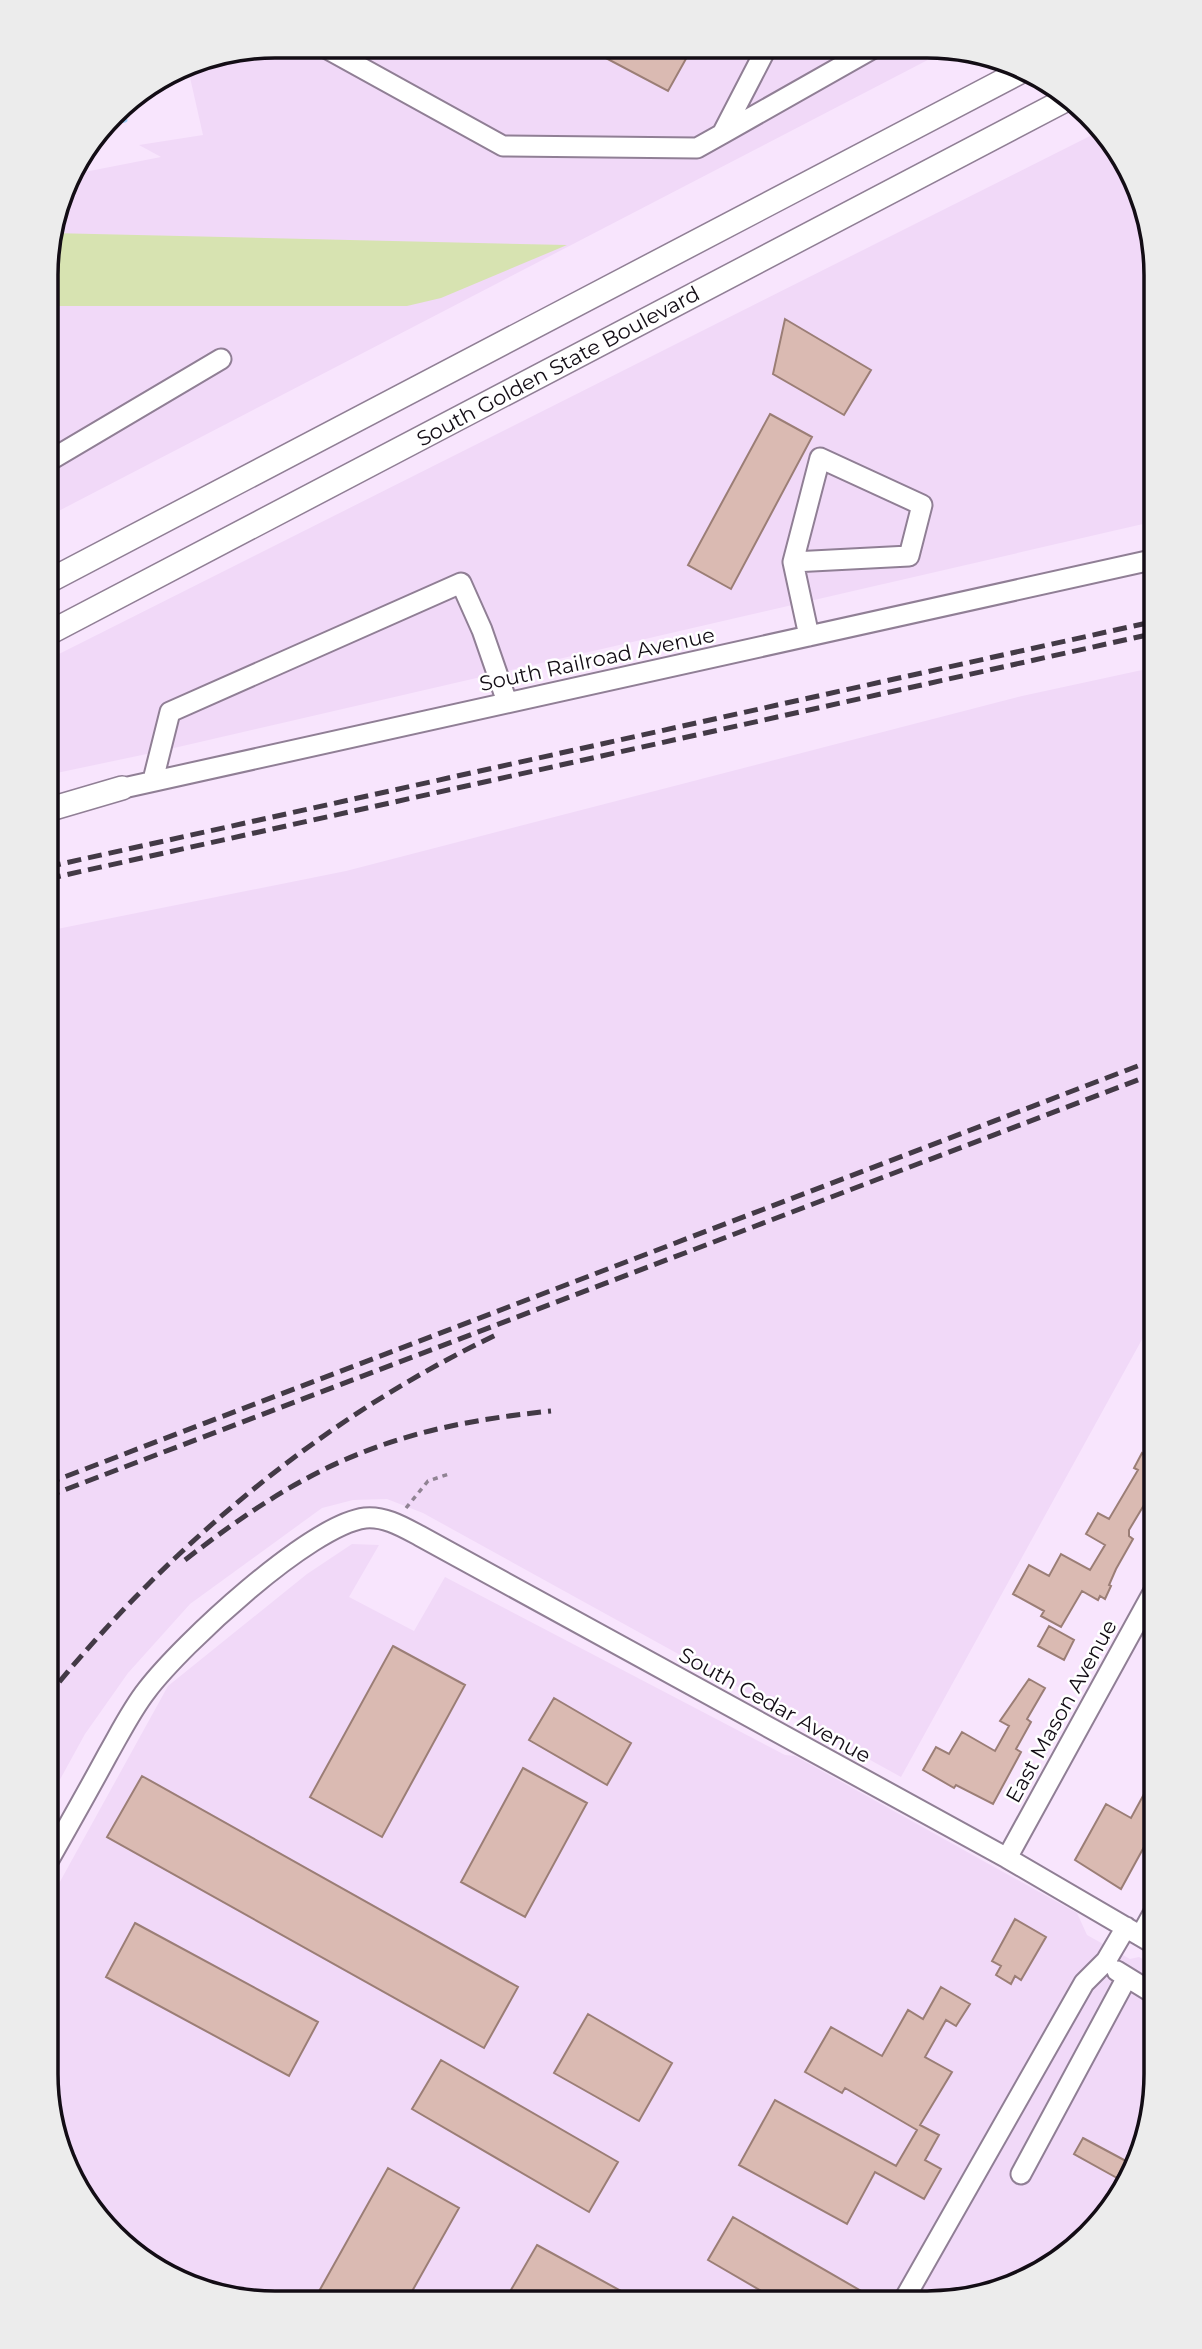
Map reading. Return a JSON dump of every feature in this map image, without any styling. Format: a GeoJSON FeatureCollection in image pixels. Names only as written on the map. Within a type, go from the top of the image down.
{"type":"FeatureCollection","features":[{"type":"Feature","properties":{"kind":"main road"},"geometry":{"type":"LineString","coordinates":[[58,576],[1013,76]]}},
{"type":"Feature","properties":{"kind":"main road","name":"South Golden State Boulevard"},"geometry":{"type":"LineString","coordinates":[[58,628],[1059,103]]}},
{"type":"Feature","properties":{"kind":"main road"},"geometry":{"type":"LineString","coordinates":[[58,807],[122,788]]}},
{"type":"Feature","properties":{"kind":"street"},"geometry":{"type":"LineString","coordinates":[[344,58],[503,146],[697,148],[856,58]]}},
{"type":"Feature","properties":{"kind":"street"},"geometry":{"type":"LineString","coordinates":[[722,134],[761,58]]}},
{"type":"Feature","properties":{"kind":"street"},"geometry":{"type":"LineString","coordinates":[[58,455],[221,359]]}},
{"type":"Feature","properties":{"kind":"street"},"geometry":{"type":"LineString","coordinates":[[793,562],[909,556],[922,505],[820,458],[793,562],[809,636]]}},
{"type":"Feature","properties":{"kind":"street","name":"South Railroad Avenue"},"geometry":{"type":"LineString","coordinates":[[58,802],[1144,562]]}},
{"type":"Feature","properties":{"kind":"street"},"geometry":{"type":"LineString","coordinates":[[153,780],[170,712],[461,583],[482,630],[507,702]]}},
{"type":"Feature","properties":{"kind":"street","name":"South Cedar Avenue"},"geometry":{"type":"LineString","coordinates":[[58,1844],[145,1692],[169,1664],[204,1628],[311,1541],[339,1525],[366,1518],[398,1524],[1007,1858],[1141,1936]]}},
{"type":"Feature","properties":{"kind":"street","name":"East Mason Avenue"},"geometry":{"type":"LineString","coordinates":[[1007,1858],[1144,1609]]}},
{"type":"Feature","properties":{"kind":"street"},"geometry":{"type":"LineString","coordinates":[[909,2291],[1084,1983],[1106,1961],[1141,1936]]}},
{"type":"Feature","properties":{"kind":"street"},"geometry":{"type":"LineString","coordinates":[[1106,1961],[1126,1979],[1144,1989]]}},
{"type":"Feature","properties":{"kind":"street"},"geometry":{"type":"LineString","coordinates":[[1021,2174],[1126,1979]]}},
{"type":"Feature","properties":{"kind":"path"},"geometry":{"type":"LineString","coordinates":[[398,1524],[411,1499],[428,1481],[449,1474]]}},
{"type":"Feature","properties":{"kind":"shaded area"},"geometry":{"type":"Polygon","coordinates":[[[261,58],[932,58],[58,511],[58,275],[65,219],[74,192],[84,172],[161,157],[139,145],[203,135],[189,75],[219,65],[261,58]]]}},
{"type":"Feature","properties":{"kind":"shaded area"},"geometry":{"type":"Polygon","coordinates":[[[1092,135],[1108,154],[1122,179],[1133,205],[1144,261],[1144,524],[58,773],[58,654],[1092,135]]]}},
{"type":"Feature","properties":{"kind":"shaded area"},"geometry":{"type":"Polygon","coordinates":[[[1144,670],[1144,1336],[901,1777],[423,1513],[387,1499],[353,1500],[322,1508],[190,1604],[128,1673],[85,1734],[58,1783],[58,929],[346,871],[1022,696],[1144,670]]]}},
{"type":"Feature","properties":{"kind":"shaded area"},"geometry":{"type":"Polygon","coordinates":[[[352,1544],[379,1545],[349,1597],[414,1631],[445,1577],[785,1755],[795,1756],[1077,1913],[1087,1935],[1130,1959],[1139,1957],[1144,1960],[1144,2088],[1140,2116],[1133,2144],[1108,2195],[1081,2228],[1048,2255],[997,2280],[941,2291],[275,2291],[219,2284],[192,2275],[143,2246],[121,2228],[94,2195],[69,2144],[62,2116],[58,2074],[58,1885],[168,1686],[307,1574],[352,1544]]]}},
{"type":"Feature","properties":{"kind":"green space"},"geometry":{"type":"Polygon","coordinates":[[[62,233],[567,245],[441,298],[407,306],[58,306],[62,233]]]}},
{"type":"Feature","properties":{"kind":"building"},"geometry":{"type":"Polygon","coordinates":[[[606,58],[686,58],[668,91],[606,58]]]}},
{"type":"Feature","properties":{"kind":"building"},"geometry":{"type":"Polygon","coordinates":[[[785,319],[871,370],[844,415],[773,374],[785,319]]]}},
{"type":"Feature","properties":{"kind":"building"},"geometry":{"type":"Polygon","coordinates":[[[770,414],[812,437],[731,589],[688,565],[770,414]]]}},
{"type":"Feature","properties":{"kind":"building"},"geometry":{"type":"Polygon","coordinates":[[[1142,1453],[1144,1454],[1144,1505],[1129,1530],[1129,1536],[1133,1539],[1116,1569],[1105,1599],[1100,1596],[1098,1600],[1082,1591],[1061,1627],[1041,1616],[1044,1611],[1013,1594],[1029,1565],[1049,1576],[1061,1554],[1090,1570],[1105,1545],[1086,1534],[1098,1513],[1109,1519],[1138,1470],[1134,1468],[1142,1453]]]}},
{"type":"Feature","properties":{"kind":"building"},"geometry":{"type":"Polygon","coordinates":[[[1049,1626],[1074,1640],[1064,1660],[1038,1646],[1049,1626]]]}},
{"type":"Feature","properties":{"kind":"building"},"geometry":{"type":"Polygon","coordinates":[[[393,1646],[465,1685],[382,1837],[310,1797],[393,1646]]]}},
{"type":"Feature","properties":{"kind":"building"},"geometry":{"type":"Polygon","coordinates":[[[1029,1679],[1045,1688],[1027,1719],[1031,1722],[1016,1749],[1021,1752],[993,1804],[956,1785],[954,1788],[923,1770],[936,1747],[949,1754],[962,1732],[995,1751],[1009,1726],[1000,1721],[1029,1679]]]}},
{"type":"Feature","properties":{"kind":"building"},"geometry":{"type":"Polygon","coordinates":[[[554,1698],[631,1743],[607,1785],[529,1740],[554,1698]]]}},
{"type":"Feature","properties":{"kind":"building"},"geometry":{"type":"Polygon","coordinates":[[[523,1768],[587,1803],[525,1917],[461,1882],[523,1768]]]}},
{"type":"Feature","properties":{"kind":"building"},"geometry":{"type":"Polygon","coordinates":[[[142,1776],[518,1987],[484,2048],[107,1837],[142,1776]]]}},
{"type":"Feature","properties":{"kind":"building"},"geometry":{"type":"Polygon","coordinates":[[[1144,1794],[1144,1847],[1121,1889],[1075,1860],[1106,1804],[1131,1818],[1144,1794]]]}},
{"type":"Feature","properties":{"kind":"building"},"geometry":{"type":"Polygon","coordinates":[[[1015,1919],[1046,1937],[1021,1980],[1015,1976],[1011,1984],[996,1975],[1001,1966],[992,1961],[1015,1919]]]}},
{"type":"Feature","properties":{"kind":"building"},"geometry":{"type":"Polygon","coordinates":[[[135,1923],[318,2022],[289,2076],[106,1977],[135,1923]]]}},
{"type":"Feature","properties":{"kind":"building"},"geometry":{"type":"Polygon","coordinates":[[[941,1987],[970,2004],[956,2026],[946,2020],[925,2057],[952,2072],[920,2125],[939,2135],[925,2160],[941,2169],[924,2199],[875,2172],[847,2224],[739,2165],[775,2100],[896,2166],[917,2130],[845,2088],[842,2093],[805,2072],[831,2027],[882,2056],[908,2010],[923,2019],[941,1987]]]}},
{"type":"Feature","properties":{"kind":"building"},"geometry":{"type":"Polygon","coordinates":[[[588,2014],[672,2063],[639,2121],[554,2073],[588,2014]]]}},
{"type":"Feature","properties":{"kind":"building"},"geometry":{"type":"Polygon","coordinates":[[[441,2060],[618,2162],[589,2212],[412,2109],[441,2060]]]}},
{"type":"Feature","properties":{"kind":"building"},"geometry":{"type":"Polygon","coordinates":[[[1083,2138],[1126,2161],[1117,2178],[1074,2154],[1083,2138]]]}},
{"type":"Feature","properties":{"kind":"building"},"geometry":{"type":"Polygon","coordinates":[[[388,2168],[459,2208],[412,2291],[319,2291],[388,2168]]]}},
{"type":"Feature","properties":{"kind":"building"},"geometry":{"type":"Polygon","coordinates":[[[733,2217],[861,2291],[761,2291],[708,2260],[733,2217]]]}},
{"type":"Feature","properties":{"kind":"building"},"geometry":{"type":"Polygon","coordinates":[[[537,2245],[621,2291],[510,2291],[537,2245]]]}},
{"type":"Feature","properties":{"kind":"railway"},"geometry":{"type":"LineString","coordinates":[[58,865],[1144,624]]}},
{"type":"Feature","properties":{"kind":"railway"},"geometry":{"type":"LineString","coordinates":[[58,877],[1144,636]]}},
{"type":"Feature","properties":{"kind":"railway"},"geometry":{"type":"LineString","coordinates":[[58,1479],[1144,1064]]}},
{"type":"Feature","properties":{"kind":"railway"},"geometry":{"type":"LineString","coordinates":[[58,1492],[1144,1078]]}},
{"type":"Feature","properties":{"kind":"railway"},"geometry":{"type":"LineString","coordinates":[[58,1684],[144,1589],[252,1490],[371,1404],[500,1333]]}},
{"type":"Feature","properties":{"kind":"railway"},"geometry":{"type":"LineString","coordinates":[[185,1560],[273,1498],[314,1474],[356,1455],[445,1427],[551,1411]]}}]}
